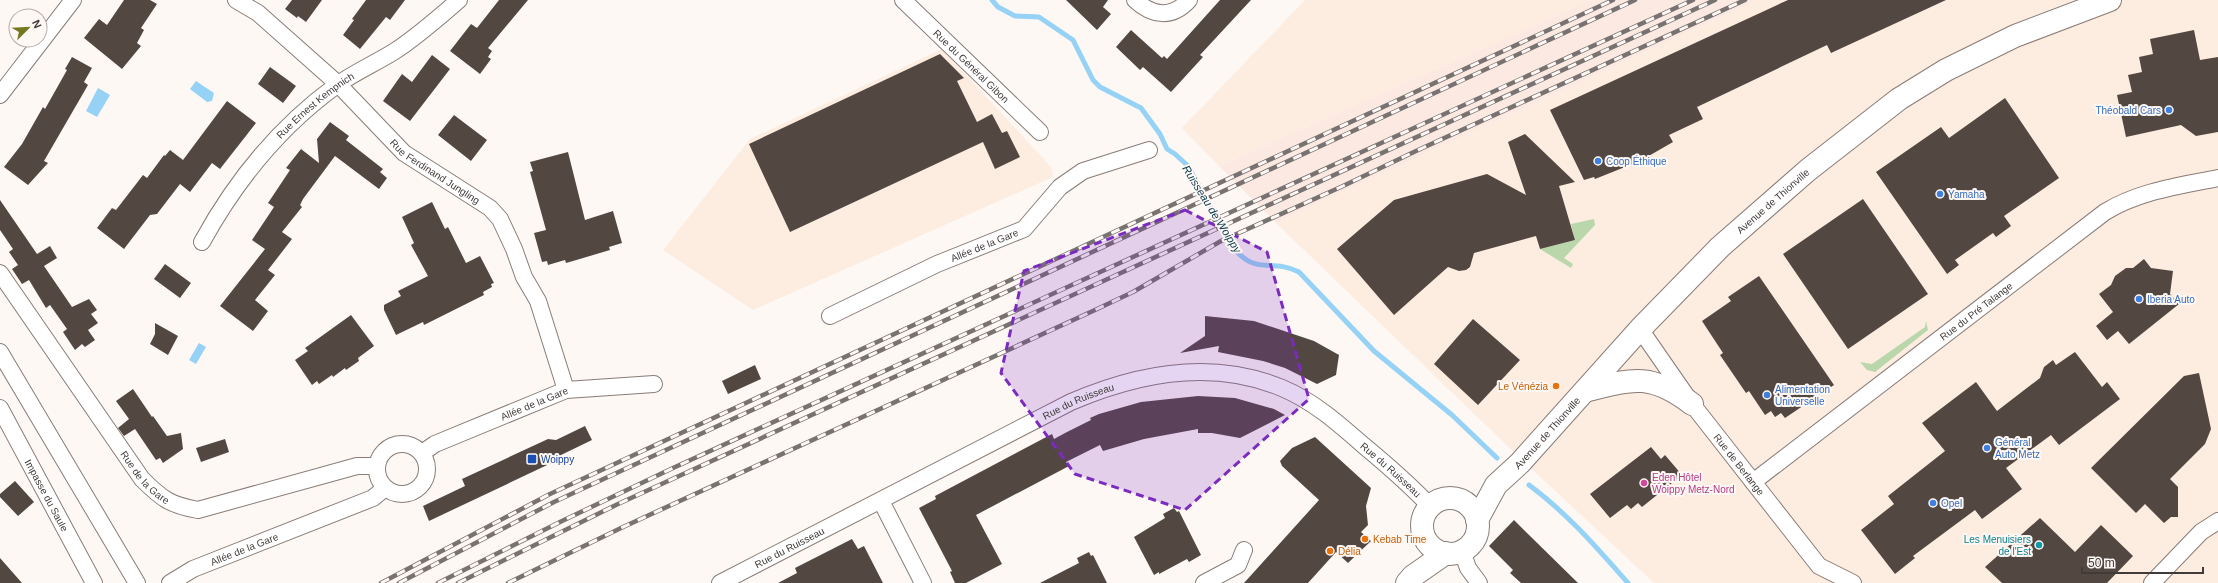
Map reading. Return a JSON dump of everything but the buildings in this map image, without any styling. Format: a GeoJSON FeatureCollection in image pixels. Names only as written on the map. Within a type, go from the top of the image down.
{"type":"FeatureCollection","features":[{"type":"Feature","properties":{"kind":"main road","name":"Avenue de Thionville"},"geometry":{"type":"LineString","coordinates":[[1477,520],[1496,485],[1520,463],[1640,329],[1720,247],[1808,170],[1899,99],[1946,70],[2015,36],[2110,0]]}},
{"type":"Feature","properties":{"kind":"main road"},"geometry":{"type":"LineString","coordinates":[[1585,391],[1621,382],[1649,381],[1674,391],[1692,404]]}},
{"type":"Feature","properties":{"kind":"main road","name":"Avenue de Thionville"},"geometry":{"type":"LineString","coordinates":[[1459,500],[1496,485]]}},
{"type":"Feature","properties":{"kind":"main road"},"geometry":{"type":"LineString","coordinates":[[1410,579],[1454,552],[1474,539],[1477,531],[1477,520],[1471,507],[1459,500],[1446,498],[1430,506],[1422,524],[1426,539],[1434,548],[1454,552]]}},
{"type":"Feature","properties":{"kind":"main road"},"geometry":{"type":"LineString","coordinates":[[1410,579],[1426,539]]}},
{"type":"Feature","properties":{"kind":"street"},"geometry":{"type":"LineString","coordinates":[[0,95],[73,0]]}},
{"type":"Feature","properties":{"kind":"street","name":"Rue Ferdinand Jungling"},"geometry":{"type":"LineString","coordinates":[[236,0],[258,13],[338,84],[404,152],[490,208],[500,219],[514,249],[524,277],[538,301],[566,390]]}},
{"type":"Feature","properties":{"kind":"street","name":"Rue Ernest Kempnich"},"geometry":{"type":"LineString","coordinates":[[202,242],[235,186],[257,158],[294,119],[338,84],[420,34],[459,0]]}},
{"type":"Feature","properties":{"kind":"street","name":"Rue du Général Gibon"},"geometry":{"type":"LineString","coordinates":[[903,0],[1040,132]]}},
{"type":"Feature","properties":{"kind":"street"},"geometry":{"type":"LineString","coordinates":[[1135,0],[1151,11],[1166,14],[1181,8],[1189,0]]}},
{"type":"Feature","properties":{"kind":"street","name":"Allée de la Gare"},"geometry":{"type":"LineString","coordinates":[[830,316],[937,264],[1024,229],[1060,187],[1084,171],[1149,150]]}},
{"type":"Feature","properties":{"kind":"street","name":"Rue du Pré Talange"},"geometry":{"type":"LineString","coordinates":[[1753,482],[2105,212],[2130,198],[2218,178]]}},
{"type":"Feature","properties":{"kind":"street","name":"Rue de la Gare"},"geometry":{"type":"LineString","coordinates":[[0,273],[142,479],[160,497],[179,506],[198,510],[357,466],[377,466]]}},
{"type":"Feature","properties":{"kind":"street","name":"Rue de Berlange"},"geometry":{"type":"LineString","coordinates":[[1640,329],[1692,404],[1819,566],[1853,583]]}},
{"type":"Feature","properties":{"kind":"street"},"geometry":{"type":"LineString","coordinates":[[0,352],[137,583]]}},
{"type":"Feature","properties":{"kind":"street","name":"Rue du Ruisseau"},"geometry":{"type":"LineString","coordinates":[[720,583],[1071,402],[1099,390],[1130,381],[1172,373],[1212,371],[1248,376],[1283,388],[1326,413],[1376,455],[1430,506]]}},
{"type":"Feature","properties":{"kind":"street","name":"Allée de la Gare"},"geometry":{"type":"LineString","coordinates":[[422,453],[435,444],[566,390],[654,384]]}},
{"type":"Feature","properties":{"kind":"street","name":"Impasse du Saule"},"geometry":{"type":"LineString","coordinates":[[0,408],[94,583]]}},
{"type":"Feature","properties":{"kind":"street"},"geometry":{"type":"LineString","coordinates":[[396,444],[412,446],[422,453],[425,459],[427,473],[420,488],[413,492],[400,494],[385,488],[381,482],[377,466],[384,452],[396,444]]}},
{"type":"Feature","properties":{"kind":"street","name":"Allée de la Gare"},"geometry":{"type":"LineString","coordinates":[[170,583],[193,569],[373,498],[385,488]]}},
{"type":"Feature","properties":{"kind":"street"},"geometry":{"type":"LineString","coordinates":[[881,501],[923,583]]}},
{"type":"Feature","properties":{"kind":"street"},"geometry":{"type":"LineString","coordinates":[[2152,583],[2201,532],[2218,521]]}},
{"type":"Feature","properties":{"kind":"street"},"geometry":{"type":"LineString","coordinates":[[1204,583],[1238,565],[1244,550]]}},
{"type":"Feature","properties":{"kind":"street"},"geometry":{"type":"LineString","coordinates":[[1454,552],[1479,583]]}},
{"type":"Feature","properties":{"kind":"highlighted area"},"geometry":{"type":"Polygon","coordinates":[[[1185,210],[1267,252],[1309,399],[1185,510],[1075,474],[1001,373],[1024,271],[1185,210]]]}},
{"type":"Feature","properties":{"kind":"shaded area"},"geometry":{"type":"Polygon","coordinates":[[[1305,0],[1592,0],[1219,166],[1182,128],[1305,0]]]}},
{"type":"Feature","properties":{"kind":"shaded area"},"geometry":{"type":"Polygon","coordinates":[[[1592,0],[1758,0],[1276,223],[1219,166],[1592,0]]]}},
{"type":"Feature","properties":{"kind":"shaded area"},"geometry":{"type":"Polygon","coordinates":[[[1758,0],[2218,0],[2218,583],[1654,583],[1520,458],[1276,223],[1758,0]]]}},
{"type":"Feature","properties":{"kind":"shaded area"},"geometry":{"type":"Polygon","coordinates":[[[942,49],[1052,168],[1053,177],[753,310],[663,250],[750,139],[942,49]]]}},
{"type":"Feature","properties":{"kind":"green space"},"geometry":{"type":"Polygon","coordinates":[[[1594,219],[1595,225],[1564,258],[1573,264],[1571,268],[1540,249],[1575,240],[1571,224],[1594,219]]]}},
{"type":"Feature","properties":{"kind":"green space"},"geometry":{"type":"Polygon","coordinates":[[[1926,321],[1928,330],[1875,372],[1867,370],[1860,362],[1872,364],[1925,327],[1926,321]]]}},
{"type":"Feature","properties":{"kind":"water"},"geometry":{"type":"Polygon","coordinates":[[[196,81],[214,93],[212,101],[207,102],[190,89],[196,81]]]}},
{"type":"Feature","properties":{"kind":"water"},"geometry":{"type":"Polygon","coordinates":[[[98,88],[110,95],[97,117],[86,111],[98,88]]]}},
{"type":"Feature","properties":{"kind":"water"},"geometry":{"type":"Polygon","coordinates":[[[199,343],[206,347],[196,364],[189,360],[199,343]]]}},
{"type":"Feature","properties":{"kind":"waterway","name":"Ruisseau de Woippy"},"geometry":{"type":"LineString","coordinates":[[992,0],[998,7],[1015,16],[1039,17],[1073,40],[1093,80],[1100,87],[1141,108],[1160,134],[1167,149],[1188,166],[1231,245],[1240,255],[1248,261],[1256,264],[1279,266],[1299,272],[1374,351],[1452,415],[1497,458]]}},
{"type":"Feature","properties":{"kind":"waterway","name":"Ruisseau de Woippy"},"geometry":{"type":"LineString","coordinates":[[1529,485],[1569,519],[1628,583]]}},
{"type":"Feature","properties":{"kind":"railway"},"geometry":{"type":"LineString","coordinates":[[381,583],[550,494],[1613,0]]}},
{"type":"Feature","properties":{"kind":"railway"},"geometry":{"type":"LineString","coordinates":[[399,583],[554,502],[1635,0]]}},
{"type":"Feature","properties":{"kind":"railway"},"geometry":{"type":"LineString","coordinates":[[438,583],[673,468],[1693,0]]}},
{"type":"Feature","properties":{"kind":"railway"},"geometry":{"type":"LineString","coordinates":[[458,583],[618,504],[1715,0]]}},
{"type":"Feature","properties":{"kind":"railway"},"geometry":{"type":"LineString","coordinates":[[508,583],[621,528],[1133,292],[1221,241],[1745,0]]}},
{"type":"Feature","properties":{"kind":"place","name":"Théobald Cars"},"geometry":{"type":"Point","coordinates":[2169,110]}},
{"type":"Feature","properties":{"kind":"place","name":"Coop Éthique"},"geometry":{"type":"Point","coordinates":[1598,161]}},
{"type":"Feature","properties":{"kind":"place","name":"Yamaha"},"geometry":{"type":"Point","coordinates":[1940,194]}},
{"type":"Feature","properties":{"kind":"place","name":"Iberia Auto"},"geometry":{"type":"Point","coordinates":[2139,299]}},
{"type":"Feature","properties":{"kind":"place","name":"Le Vénézia"},"geometry":{"type":"Point","coordinates":[1556,386]}},
{"type":"Feature","properties":{"kind":"place","name":"Alimentation Universelle"},"geometry":{"type":"Point","coordinates":[1767,395]}},
{"type":"Feature","properties":{"kind":"place","name":"Général Auto Metz"},"geometry":{"type":"Point","coordinates":[1987,448]}},
{"type":"Feature","properties":{"kind":"place","name":"Woippy"},"geometry":{"type":"Point","coordinates":[532,459]}},
{"type":"Feature","properties":{"kind":"place","name":"Eden Hôtel Woippy Metz-Nord"},"geometry":{"type":"Point","coordinates":[1644,483]}},
{"type":"Feature","properties":{"kind":"place","name":"Opel"},"geometry":{"type":"Point","coordinates":[1933,503]}},
{"type":"Feature","properties":{"kind":"place","name":"Kebab Time"},"geometry":{"type":"Point","coordinates":[1365,539]}},
{"type":"Feature","properties":{"kind":"place","name":"Les Menuisiers de l'Est"},"geometry":{"type":"Point","coordinates":[2039,545]}},
{"type":"Feature","properties":{"kind":"place","name":"Délia"},"geometry":{"type":"Point","coordinates":[1330,551]}}]}
